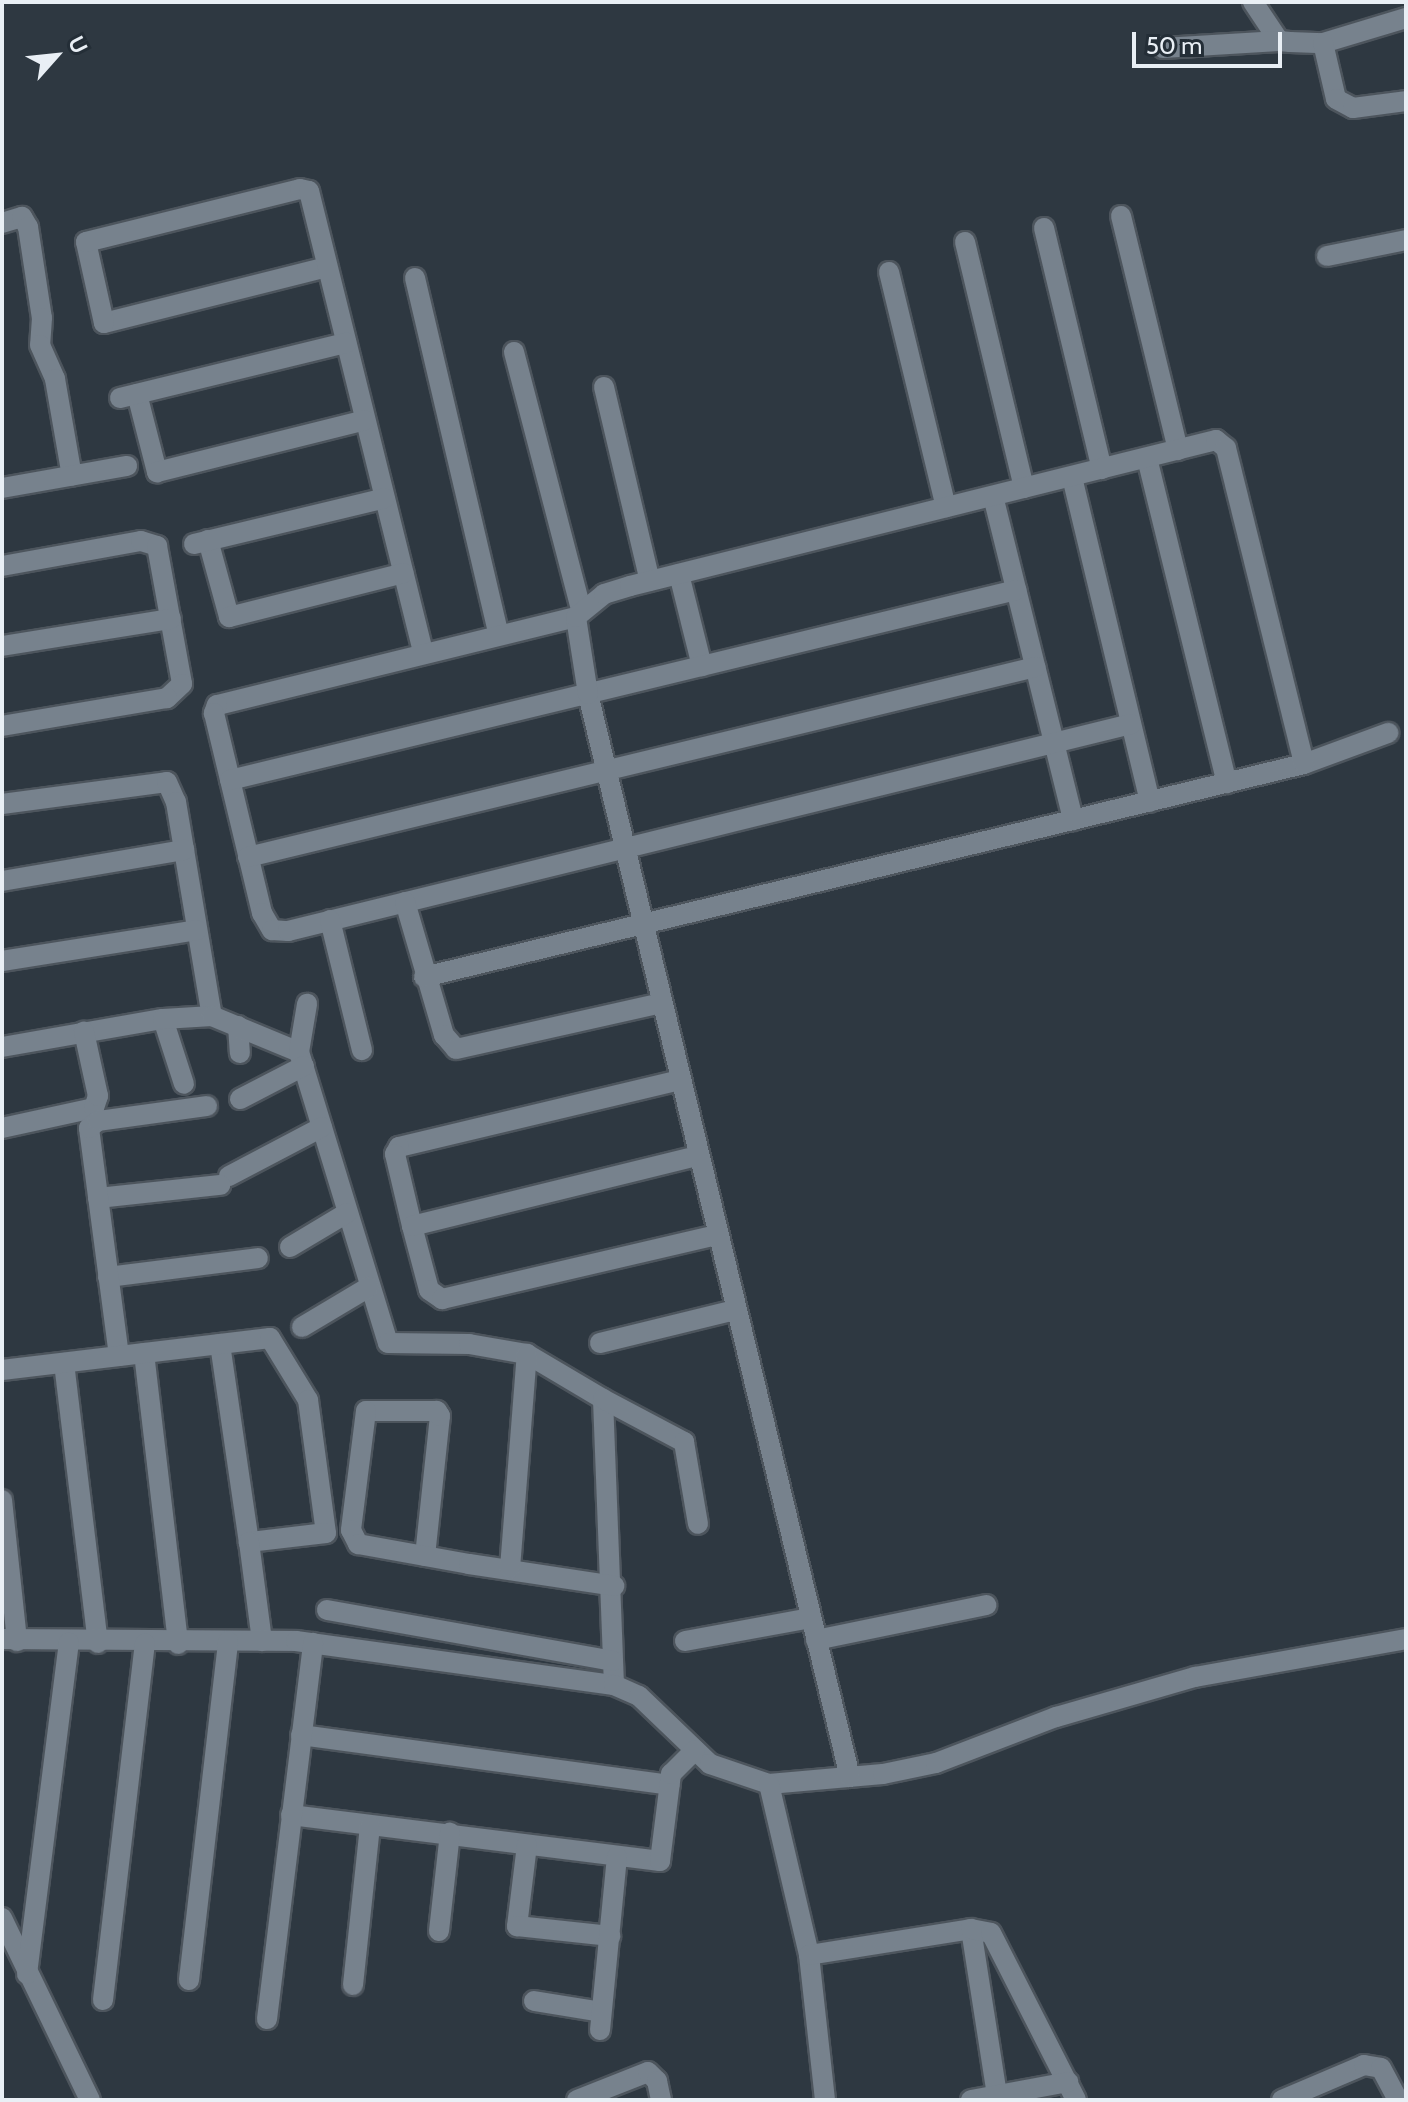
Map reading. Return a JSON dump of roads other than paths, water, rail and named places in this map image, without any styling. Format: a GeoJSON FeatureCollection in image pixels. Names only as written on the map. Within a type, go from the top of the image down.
{"type":"FeatureCollection","features":[{"type":"Feature","properties":{"kind":"street"},"geometry":{"type":"LineString","coordinates":[[1253,2],[1279,41]]}},
{"type":"Feature","properties":{"kind":"street"},"geometry":{"type":"LineString","coordinates":[[1163,48],[1279,41],[1323,43],[1406,18]]}},
{"type":"Feature","properties":{"kind":"street"},"geometry":{"type":"LineString","coordinates":[[1323,43],[1328,83],[1336,99],[1353,108],[1406,101]]}},
{"type":"Feature","properties":{"kind":"street"},"geometry":{"type":"LineString","coordinates":[[327,267],[104,323],[86,242],[306,189],[314,198],[327,267],[423,651]]}},
{"type":"Feature","properties":{"kind":"street"},"geometry":{"type":"LineString","coordinates":[[1121,216],[1178,450]]}},
{"type":"Feature","properties":{"kind":"street"},"geometry":{"type":"LineString","coordinates":[[2,223],[22,217],[28,227],[42,318],[40,345],[55,379],[72,476]]}},
{"type":"Feature","properties":{"kind":"street"},"geometry":{"type":"LineString","coordinates":[[1044,228],[1102,469]]}},
{"type":"Feature","properties":{"kind":"street"},"geometry":{"type":"LineString","coordinates":[[1327,256],[1406,239]]}},
{"type":"Feature","properties":{"kind":"street"},"geometry":{"type":"LineString","coordinates":[[965,242],[1024,488]]}},
{"type":"Feature","properties":{"kind":"street"},"geometry":{"type":"LineString","coordinates":[[889,272],[946,507]]}},
{"type":"Feature","properties":{"kind":"street"},"geometry":{"type":"LineString","coordinates":[[415,278],[498,632]]}},
{"type":"Feature","properties":{"kind":"street"},"geometry":{"type":"LineString","coordinates":[[346,343],[129,396],[157,472],[365,420]]}},
{"type":"Feature","properties":{"kind":"street"},"geometry":{"type":"LineString","coordinates":[[514,352],[579,613],[588,694],[606,771],[850,1777]]}},
{"type":"Feature","properties":{"kind":"street"},"geometry":{"type":"LineString","coordinates":[[604,387],[650,581]]}},
{"type":"Feature","properties":{"kind":"street"},"geometry":{"type":"LineString","coordinates":[[1131,724],[330,920],[272,930],[262,913],[214,713],[217,705],[579,613],[604,594],[650,581],[1216,440],[1226,448],[1304,764]]}},
{"type":"Feature","properties":{"kind":"street"},"geometry":{"type":"LineString","coordinates":[[1147,458],[1227,783]]}},
{"type":"Feature","properties":{"kind":"street"},"geometry":{"type":"LineString","coordinates":[[2,488],[127,466]]}},
{"type":"Feature","properties":{"kind":"street"},"geometry":{"type":"LineString","coordinates":[[1072,477],[1150,802]]}},
{"type":"Feature","properties":{"kind":"street"},"geometry":{"type":"LineString","coordinates":[[993,496],[1073,820]]}},
{"type":"Feature","properties":{"kind":"street"},"geometry":{"type":"LineString","coordinates":[[385,498],[201,542],[229,617],[404,573]]}},
{"type":"Feature","properties":{"kind":"street"},"geometry":{"type":"LineString","coordinates":[[2,566],[150,542],[159,550],[182,684],[179,692],[2,726]]}},
{"type":"Feature","properties":{"kind":"street"},"geometry":{"type":"LineString","coordinates":[[679,574],[702,666]]}},
{"type":"Feature","properties":{"kind":"street"},"geometry":{"type":"LineString","coordinates":[[230,780],[1016,590]]}},
{"type":"Feature","properties":{"kind":"street"},"geometry":{"type":"LineString","coordinates":[[2,646],[171,619]]}},
{"type":"Feature","properties":{"kind":"street"},"geometry":{"type":"LineString","coordinates":[[248,857],[1035,667]]}},
{"type":"Feature","properties":{"kind":"street"},"geometry":{"type":"LineString","coordinates":[[424,977],[1304,764],[1388,733]]}},
{"type":"Feature","properties":{"kind":"street"},"geometry":{"type":"LineString","coordinates":[[2,804],[159,780],[172,790],[212,1016]]}},
{"type":"Feature","properties":{"kind":"street"},"geometry":{"type":"LineString","coordinates":[[2,881],[184,850]]}},
{"type":"Feature","properties":{"kind":"street"},"geometry":{"type":"LineString","coordinates":[[405,902],[424,977],[444,1035],[456,1049],[662,1003]]}},
{"type":"Feature","properties":{"kind":"street"},"geometry":{"type":"LineString","coordinates":[[330,920],[362,1050]]}},
{"type":"Feature","properties":{"kind":"street"},"geometry":{"type":"LineString","coordinates":[[2,961],[197,930]]}},
{"type":"Feature","properties":{"kind":"street"},"geometry":{"type":"LineString","coordinates":[[307,1004],[302,1059],[388,1343],[469,1344],[527,1354],[684,1442],[698,1524]]}},
{"type":"Feature","properties":{"kind":"street"},"geometry":{"type":"LineString","coordinates":[[2,1047],[163,1019],[212,1016],[302,1059]]}},
{"type":"Feature","properties":{"kind":"street"},"geometry":{"type":"LineString","coordinates":[[163,1019],[184,1084]]}},
{"type":"Feature","properties":{"kind":"street"},"geometry":{"type":"LineString","coordinates":[[238,1026],[240,1053]]}},
{"type":"Feature","properties":{"kind":"street"},"geometry":{"type":"LineString","coordinates":[[2,1128],[94,1108],[98,1096],[84,1032]]}},
{"type":"Feature","properties":{"kind":"street"},"geometry":{"type":"LineString","coordinates":[[240,1099],[302,1059]]}},
{"type":"Feature","properties":{"kind":"street"},"geometry":{"type":"LineString","coordinates":[[680,1080],[399,1147],[395,1154],[412,1226],[429,1290],[442,1299],[717,1235]]}},
{"type":"Feature","properties":{"kind":"street"},"geometry":{"type":"LineString","coordinates":[[119,1356],[89,1128],[98,1121],[207,1106]]}},
{"type":"Feature","properties":{"kind":"street"},"geometry":{"type":"LineString","coordinates":[[98,1198],[224,1180],[322,1127]]}},
{"type":"Feature","properties":{"kind":"street"},"geometry":{"type":"LineString","coordinates":[[412,1226],[698,1156]]}},
{"type":"Feature","properties":{"kind":"street"},"geometry":{"type":"LineString","coordinates":[[290,1247],[347,1213]]}},
{"type":"Feature","properties":{"kind":"street"},"geometry":{"type":"LineString","coordinates":[[108,1277],[258,1258]]}},
{"type":"Feature","properties":{"kind":"street"},"geometry":{"type":"LineString","coordinates":[[302,1327],[369,1287]]}},
{"type":"Feature","properties":{"kind":"street"},"geometry":{"type":"LineString","coordinates":[[600,1343],[735,1310]]}},
{"type":"Feature","properties":{"kind":"street"},"geometry":{"type":"LineString","coordinates":[[2,1370],[270,1338],[308,1400],[326,1533],[249,1542]]}},
{"type":"Feature","properties":{"kind":"street"},"geometry":{"type":"LineString","coordinates":[[220,1344],[262,1641]]}},
{"type":"Feature","properties":{"kind":"street"},"geometry":{"type":"LineString","coordinates":[[144,1353],[178,1644]]}},
{"type":"Feature","properties":{"kind":"street"},"geometry":{"type":"LineString","coordinates":[[510,1568],[527,1354]]}},
{"type":"Feature","properties":{"kind":"street"},"geometry":{"type":"LineString","coordinates":[[64,1363],[98,1643]]}},
{"type":"Feature","properties":{"kind":"street"},"geometry":{"type":"LineString","coordinates":[[603,1399],[614,1586],[614,1685]]}},
{"type":"Feature","properties":{"kind":"street"},"geometry":{"type":"LineString","coordinates":[[425,1556],[440,1416],[437,1411],[366,1411],[354,1541],[425,1556],[614,1586]]}},
{"type":"Feature","properties":{"kind":"street"},"geometry":{"type":"LineString","coordinates":[[2,1500],[10,1640],[69,1643],[313,1643],[358,1653],[614,1685],[639,1696],[695,1750],[725,1771],[769,1784],[850,1777],[936,1763],[1056,1717],[1195,1677],[1406,1639]]}},
{"type":"Feature","properties":{"kind":"street"},"geometry":{"type":"LineString","coordinates":[[816,1640],[986,1605]]}},
{"type":"Feature","properties":{"kind":"street"},"geometry":{"type":"LineString","coordinates":[[327,1610],[612,1661]]}},
{"type":"Feature","properties":{"kind":"street"},"geometry":{"type":"LineString","coordinates":[[685,1641],[810,1618]]}},
{"type":"Feature","properties":{"kind":"street"},"geometry":{"type":"LineString","coordinates":[[189,1980],[228,1641]]}},
{"type":"Feature","properties":{"kind":"street"},"geometry":{"type":"LineString","coordinates":[[27,1974],[69,1643]]}},
{"type":"Feature","properties":{"kind":"street"},"geometry":{"type":"LineString","coordinates":[[103,2000],[145,1643]]}},
{"type":"Feature","properties":{"kind":"street"},"geometry":{"type":"LineString","coordinates":[[267,2019],[313,1643]]}},
{"type":"Feature","properties":{"kind":"street"},"geometry":{"type":"LineString","coordinates":[[301,1735],[670,1785]]}},
{"type":"Feature","properties":{"kind":"street"},"geometry":{"type":"LineString","coordinates":[[291,1815],[660,1861],[671,1774],[695,1750]]}},
{"type":"Feature","properties":{"kind":"street"},"geometry":{"type":"LineString","coordinates":[[769,1784],[809,1955],[825,2100]]}},
{"type":"Feature","properties":{"kind":"street"},"geometry":{"type":"LineString","coordinates":[[353,1985],[370,1826]]}},
{"type":"Feature","properties":{"kind":"street"},"geometry":{"type":"LineString","coordinates":[[439,1931],[450,1833]]}},
{"type":"Feature","properties":{"kind":"street"},"geometry":{"type":"LineString","coordinates":[[527,1845],[517,1926],[610,1936]]}},
{"type":"Feature","properties":{"kind":"street"},"geometry":{"type":"LineString","coordinates":[[534,2001],[601,2021],[617,1857]]}},
{"type":"Feature","properties":{"kind":"street"},"geometry":{"type":"LineString","coordinates":[[2,1918],[90,2100]]}},
{"type":"Feature","properties":{"kind":"street"},"geometry":{"type":"LineString","coordinates":[[809,1955],[971,1929],[991,1933],[1072,2091],[997,2095],[971,2100]]}},
{"type":"Feature","properties":{"kind":"street"},"geometry":{"type":"LineString","coordinates":[[971,1929],[997,2095]]}},
{"type":"Feature","properties":{"kind":"street"},"geometry":{"type":"LineString","coordinates":[[1282,2100],[1364,2065],[1381,2068],[1398,2100]]}},
{"type":"Feature","properties":{"kind":"street"},"geometry":{"type":"LineString","coordinates":[[577,2100],[648,2072],[657,2081],[661,2100]]}}]}
